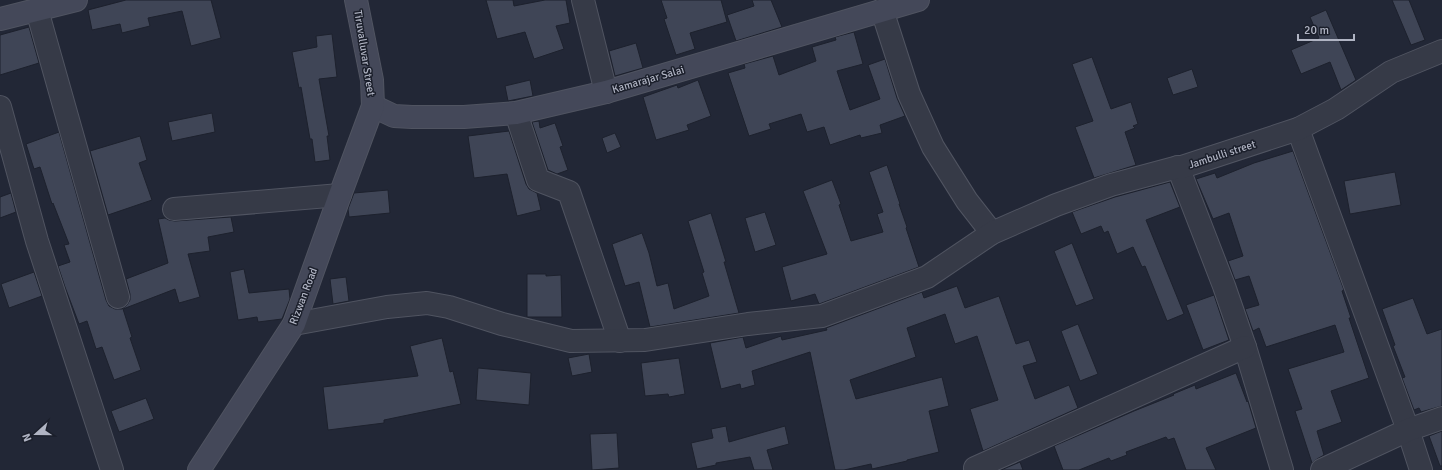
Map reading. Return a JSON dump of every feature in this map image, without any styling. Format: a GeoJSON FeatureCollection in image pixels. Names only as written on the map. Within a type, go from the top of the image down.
{"type":"FeatureCollection","features":[{"type":"Feature","properties":{"kind":"street"},"geometry":{"type":"LineString","coordinates":[[0,19],[76,0]]}},
{"type":"Feature","properties":{"kind":"street","name":"Tiruvalluvar Street"},"geometry":{"type":"LineString","coordinates":[[356,0],[372,80],[373,106]]}},
{"type":"Feature","properties":{"kind":"street"},"geometry":{"type":"LineString","coordinates":[[583,0],[606,92]]}},
{"type":"Feature","properties":{"kind":"street","name":"Kamarajar Salai"},"geometry":{"type":"LineString","coordinates":[[373,106],[394,116],[412,117],[464,117],[516,113],[606,92],[918,0]]}},
{"type":"Feature","properties":{"kind":"street"},"geometry":{"type":"LineString","coordinates":[[37,10],[118,297]]}},
{"type":"Feature","properties":{"kind":"street"},"geometry":{"type":"LineString","coordinates":[[882,10],[909,94],[933,147],[967,202],[992,233]]}},
{"type":"Feature","properties":{"kind":"street","name":"Jambulli street"},"geometry":{"type":"LineString","coordinates":[[294,324],[387,307],[427,303],[449,307],[502,324],[570,341],[620,341],[645,340],[748,324],[822,316],[928,277],[992,233],[1070,200],[1111,185],[1182,167],[1298,129],[1336,109],[1391,72],[1442,51]]}},
{"type":"Feature","properties":{"kind":"street","name":"Rizwan Road"},"geometry":{"type":"LineString","coordinates":[[208,464],[294,324],[373,106]]}},
{"type":"Feature","properties":{"kind":"street"},"geometry":{"type":"LineString","coordinates":[[0,108],[37,240],[112,470]]}},
{"type":"Feature","properties":{"kind":"street"},"geometry":{"type":"LineString","coordinates":[[516,113],[538,180],[569,192],[620,341]]}},
{"type":"Feature","properties":{"kind":"street"},"geometry":{"type":"LineString","coordinates":[[1298,129],[1422,470]]}},
{"type":"Feature","properties":{"kind":"street"},"geometry":{"type":"LineString","coordinates":[[1178,167],[1224,286],[1245,347],[1282,470]]}},
{"type":"Feature","properties":{"kind":"street"},"geometry":{"type":"LineString","coordinates":[[174,209],[340,195]]}},
{"type":"Feature","properties":{"kind":"street"},"geometry":{"type":"LineString","coordinates":[[975,468],[1245,347]]}},
{"type":"Feature","properties":{"kind":"street"},"geometry":{"type":"LineString","coordinates":[[1322,470],[1408,430],[1442,418]]}},
{"type":"Feature","properties":{"kind":"building"},"geometry":{"type":"Polygon","coordinates":[[[126,0],[211,0],[221,38],[191,46],[182,11],[148,18],[150,26],[122,33],[120,24],[92,30],[88,10],[126,0]]]}},
{"type":"Feature","properties":{"kind":"building"},"geometry":{"type":"Polygon","coordinates":[[[486,0],[513,0],[514,6],[545,0],[566,0],[570,23],[556,26],[564,49],[534,59],[525,32],[497,39],[486,0]]]}},
{"type":"Feature","properties":{"kind":"building"},"geometry":{"type":"Polygon","coordinates":[[[661,0],[721,0],[727,22],[690,33],[695,49],[676,55],[664,19],[667,18],[661,0]]]}},
{"type":"Feature","properties":{"kind":"building"},"geometry":{"type":"Polygon","coordinates":[[[752,0],[771,0],[782,27],[736,41],[727,15],[754,6],[752,0]]]}},
{"type":"Feature","properties":{"kind":"building"},"geometry":{"type":"Polygon","coordinates":[[[1392,0],[1409,0],[1425,40],[1411,45],[1392,0]]]}},
{"type":"Feature","properties":{"kind":"building"},"geometry":{"type":"Polygon","coordinates":[[[1326,10],[1356,80],[1341,90],[1330,62],[1301,74],[1291,50],[1319,38],[1310,17],[1326,10]]]}},
{"type":"Feature","properties":{"kind":"building"},"geometry":{"type":"Polygon","coordinates":[[[29,27],[39,63],[0,75],[0,35],[29,27]]]}},
{"type":"Feature","properties":{"kind":"building"},"geometry":{"type":"Polygon","coordinates":[[[854,32],[863,64],[837,71],[850,110],[880,99],[868,65],[885,59],[897,98],[905,116],[880,125],[882,133],[861,138],[860,135],[830,145],[824,127],[807,132],[801,114],[769,124],[771,129],[749,136],[728,73],[745,68],[744,64],[773,56],[779,75],[816,61],[812,47],[836,40],[835,37],[854,32]]]}},
{"type":"Feature","properties":{"kind":"building"},"geometry":{"type":"Polygon","coordinates":[[[332,34],[337,77],[319,79],[329,136],[327,136],[330,160],[315,162],[312,139],[310,139],[301,87],[299,88],[292,52],[317,47],[316,36],[332,34]]]}},
{"type":"Feature","properties":{"kind":"building"},"geometry":{"type":"Polygon","coordinates":[[[636,43],[643,68],[615,76],[609,51],[636,43]]]}},
{"type":"Feature","properties":{"kind":"building"},"geometry":{"type":"Polygon","coordinates":[[[1092,57],[1111,109],[1131,102],[1138,124],[1133,126],[1135,128],[1125,132],[1136,165],[1094,178],[1075,127],[1093,121],[1072,64],[1092,57]]]}},
{"type":"Feature","properties":{"kind":"building"},"geometry":{"type":"Polygon","coordinates":[[[1192,69],[1198,87],[1173,95],[1167,78],[1192,69]]]}},
{"type":"Feature","properties":{"kind":"building"},"geometry":{"type":"Polygon","coordinates":[[[530,80],[533,96],[508,101],[505,86],[530,80]]]}},
{"type":"Feature","properties":{"kind":"building"},"geometry":{"type":"Polygon","coordinates":[[[698,80],[711,116],[687,125],[689,130],[656,140],[643,97],[677,85],[678,88],[698,80]]]}},
{"type":"Feature","properties":{"kind":"building"},"geometry":{"type":"Polygon","coordinates":[[[212,113],[215,132],[172,141],[168,122],[212,113]]]}},
{"type":"Feature","properties":{"kind":"building"},"geometry":{"type":"Polygon","coordinates":[[[539,121],[540,128],[555,123],[563,146],[560,147],[568,170],[557,174],[548,170],[532,122],[539,121]]]}},
{"type":"Feature","properties":{"kind":"building"},"geometry":{"type":"Polygon","coordinates":[[[509,131],[526,184],[529,189],[537,193],[541,210],[517,216],[507,174],[474,178],[468,136],[509,131]]]}},
{"type":"Feature","properties":{"kind":"building"},"geometry":{"type":"Polygon","coordinates":[[[59,132],[106,300],[109,306],[115,309],[122,309],[130,300],[126,279],[168,263],[158,219],[165,218],[175,221],[231,217],[234,232],[208,237],[210,251],[188,254],[200,297],[179,303],[175,289],[123,309],[132,337],[130,338],[141,370],[114,380],[102,347],[96,349],[87,321],[79,324],[65,287],[58,266],[70,262],[64,245],[69,244],[53,203],[52,204],[40,167],[34,169],[26,144],[59,132]]]}},
{"type":"Feature","properties":{"kind":"building"},"geometry":{"type":"Polygon","coordinates":[[[615,133],[621,147],[607,153],[602,138],[615,133]]]}},
{"type":"Feature","properties":{"kind":"building"},"geometry":{"type":"Polygon","coordinates":[[[140,136],[147,160],[139,163],[152,200],[108,215],[90,151],[140,136]]]}},
{"type":"Feature","properties":{"kind":"building"},"geometry":{"type":"Polygon","coordinates":[[[1293,151],[1344,290],[1342,291],[1351,318],[1349,318],[1369,378],[1331,391],[1342,422],[1317,431],[1324,455],[1312,463],[1295,411],[1302,409],[1288,369],[1344,352],[1335,325],[1266,347],[1259,328],[1253,331],[1245,309],[1259,305],[1249,276],[1235,280],[1228,261],[1243,256],[1229,213],[1213,219],[1196,179],[1215,173],[1217,178],[1254,163],[1293,151]]]}},
{"type":"Feature","properties":{"kind":"building"},"geometry":{"type":"Polygon","coordinates":[[[887,165],[919,267],[819,304],[815,294],[791,301],[782,267],[827,254],[803,191],[832,180],[841,204],[839,205],[851,241],[883,232],[877,214],[883,212],[869,172],[887,165]]]}},
{"type":"Feature","properties":{"kind":"building"},"geometry":{"type":"Polygon","coordinates":[[[1395,172],[1401,205],[1350,214],[1344,181],[1395,172]]]}},
{"type":"Feature","properties":{"kind":"building"},"geometry":{"type":"Polygon","coordinates":[[[1170,182],[1180,207],[1146,220],[1184,314],[1167,321],[1145,266],[1142,267],[1133,247],[1117,254],[1108,231],[1104,233],[1101,226],[1081,234],[1072,212],[1115,197],[1170,182]]]}},
{"type":"Feature","properties":{"kind":"building"},"geometry":{"type":"Polygon","coordinates":[[[388,190],[390,213],[349,217],[348,209],[354,193],[388,190]]]}},
{"type":"Feature","properties":{"kind":"building"},"geometry":{"type":"Polygon","coordinates":[[[11,193],[16,212],[0,218],[0,197],[11,193]]]}},
{"type":"Feature","properties":{"kind":"building"},"geometry":{"type":"Polygon","coordinates":[[[765,212],[776,245],[755,252],[745,218],[765,212]]]}},
{"type":"Feature","properties":{"kind":"building"},"geometry":{"type":"Polygon","coordinates":[[[711,213],[726,262],[724,262],[739,313],[650,327],[639,282],[625,286],[612,244],[642,233],[649,253],[657,286],[668,283],[674,309],[709,296],[702,273],[704,272],[688,221],[711,213]]]}},
{"type":"Feature","properties":{"kind":"building"},"geometry":{"type":"Polygon","coordinates":[[[1072,243],[1094,299],[1076,306],[1054,251],[1072,243]]]}},
{"type":"Feature","properties":{"kind":"building"},"geometry":{"type":"Polygon","coordinates":[[[244,269],[249,293],[289,289],[290,299],[282,319],[258,322],[257,317],[238,320],[230,272],[244,269]]]}},
{"type":"Feature","properties":{"kind":"building"},"geometry":{"type":"Polygon","coordinates":[[[34,272],[42,296],[9,308],[1,284],[34,272]]]}},
{"type":"Feature","properties":{"kind":"building"},"geometry":{"type":"Polygon","coordinates":[[[527,274],[546,274],[546,276],[561,275],[562,317],[527,317],[527,274]]]}},
{"type":"Feature","properties":{"kind":"building"},"geometry":{"type":"Polygon","coordinates":[[[346,277],[349,301],[333,304],[330,279],[346,277]]]}},
{"type":"Feature","properties":{"kind":"building"},"geometry":{"type":"Polygon","coordinates":[[[957,286],[965,308],[999,296],[1016,344],[1029,340],[1037,362],[1023,366],[1035,399],[1069,385],[1078,408],[983,451],[970,409],[998,400],[977,336],[955,344],[945,314],[907,328],[916,357],[850,380],[856,399],[942,377],[949,406],[929,411],[939,452],[872,469],[871,464],[844,470],[835,470],[810,352],[752,371],[755,385],[741,389],[740,384],[721,389],[710,343],[743,337],[746,348],[781,336],[782,340],[827,330],[826,328],[922,292],[924,298],[957,286]]]}},
{"type":"Feature","properties":{"kind":"building"},"geometry":{"type":"Polygon","coordinates":[[[1214,295],[1229,340],[1203,350],[1186,305],[1214,295]]]}},
{"type":"Feature","properties":{"kind":"building"},"geometry":{"type":"Polygon","coordinates":[[[1413,298],[1427,334],[1442,329],[1442,406],[1421,412],[1419,408],[1414,410],[1402,378],[1405,377],[1393,346],[1395,345],[1382,309],[1413,298]]]}},
{"type":"Feature","properties":{"kind":"building"},"geometry":{"type":"Polygon","coordinates":[[[1078,324],[1098,374],[1080,381],[1061,331],[1078,324]]]}},
{"type":"Feature","properties":{"kind":"building"},"geometry":{"type":"Polygon","coordinates":[[[442,338],[450,372],[453,371],[461,404],[384,420],[384,423],[328,430],[323,387],[418,376],[410,346],[442,338]]]}},
{"type":"Feature","properties":{"kind":"building"},"geometry":{"type":"Polygon","coordinates":[[[589,354],[592,372],[572,376],[568,358],[589,354]]]}},
{"type":"Feature","properties":{"kind":"building"},"geometry":{"type":"Polygon","coordinates":[[[679,358],[685,394],[669,397],[668,394],[645,396],[641,363],[679,358]]]}},
{"type":"Feature","properties":{"kind":"building"},"geometry":{"type":"Polygon","coordinates":[[[478,368],[531,373],[529,405],[476,400],[478,368]]]}},
{"type":"Feature","properties":{"kind":"building"},"geometry":{"type":"Polygon","coordinates":[[[1236,373],[1247,402],[1248,401],[1256,428],[1206,448],[1216,470],[1186,470],[1174,438],[1168,440],[1166,437],[1126,452],[1127,455],[1111,461],[1109,458],[1079,470],[1063,470],[1054,446],[1195,385],[1196,389],[1236,373]]]}},
{"type":"Feature","properties":{"kind":"building"},"geometry":{"type":"Polygon","coordinates":[[[146,398],[154,419],[119,432],[111,411],[146,398]]]}},
{"type":"Feature","properties":{"kind":"building"},"geometry":{"type":"Polygon","coordinates":[[[726,426],[729,442],[785,426],[789,444],[767,450],[773,470],[754,470],[750,457],[716,463],[716,465],[697,469],[691,443],[713,438],[711,429],[726,426]]]}},
{"type":"Feature","properties":{"kind":"building"},"geometry":{"type":"Polygon","coordinates":[[[1442,431],[1442,466],[1440,466],[1429,436],[1442,431]]]}},
{"type":"Feature","properties":{"kind":"building"},"geometry":{"type":"Polygon","coordinates":[[[617,433],[619,468],[592,470],[590,434],[617,433]]]}},
{"type":"Feature","properties":{"kind":"building"},"geometry":{"type":"Polygon","coordinates":[[[1020,462],[1023,470],[1001,470],[1020,462]]]}}]}
